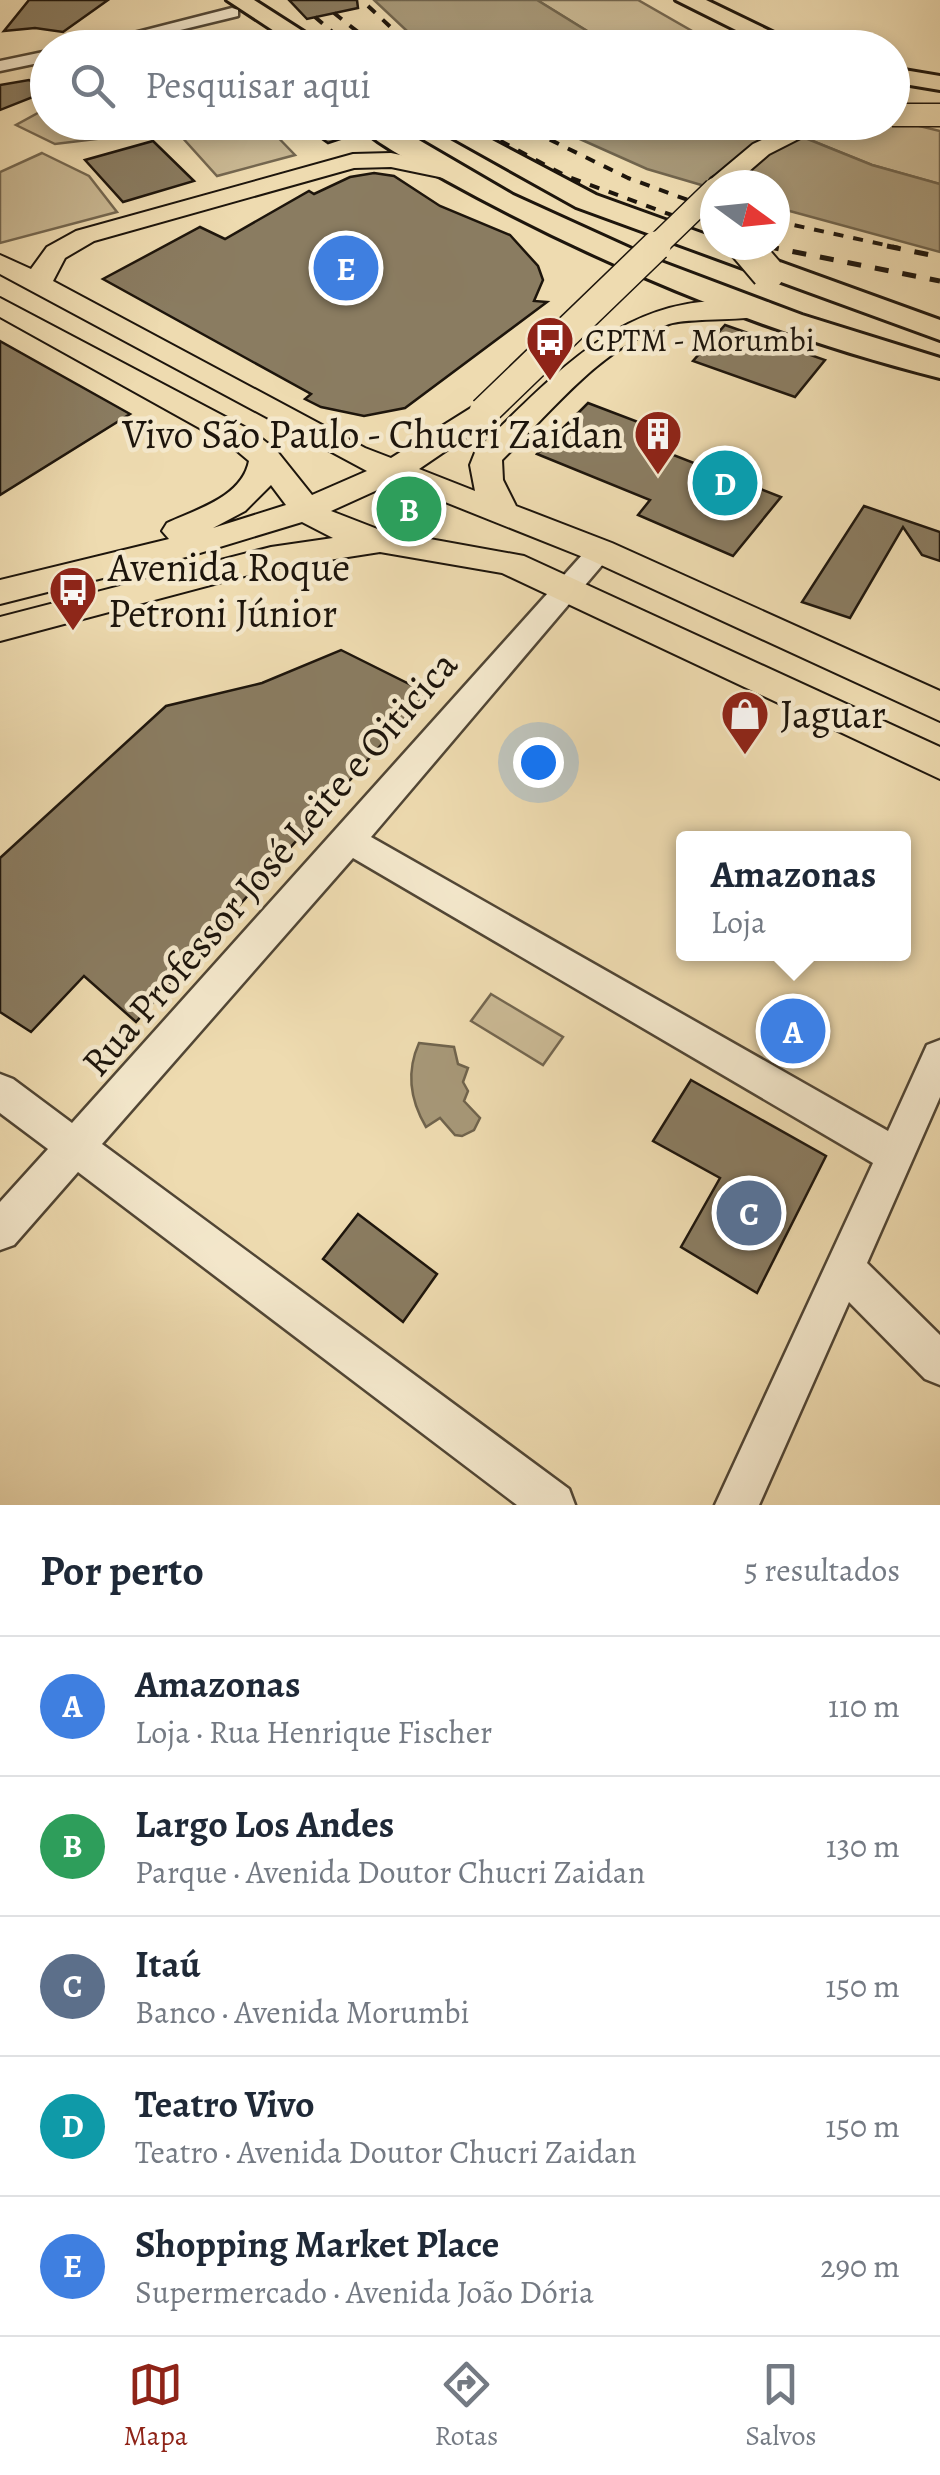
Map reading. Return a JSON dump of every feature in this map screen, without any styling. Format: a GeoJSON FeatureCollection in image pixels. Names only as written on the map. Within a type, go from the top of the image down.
{"type":"FeatureCollection","features":[{"type":"Feature","properties":{"kind":"highway"},"geometry":{"type":"LineString","coordinates":[[274,0],[306,30]]}},
{"type":"Feature","properties":{"kind":"highway"},"geometry":{"type":"LineString","coordinates":[[662,0],[714,30]]}},
{"type":"Feature","properties":{"kind":"highway"},"geometry":{"type":"LineString","coordinates":[[686,0],[753,30]]}},
{"type":"Feature","properties":{"kind":"highway"},"geometry":{"type":"LineString","coordinates":[[231,4],[246,30]]}},
{"type":"Feature","properties":{"kind":"highway"},"geometry":{"type":"LineString","coordinates":[[231,4],[282,30]]}},
{"type":"Feature","properties":{"kind":"highway"},"geometry":{"type":"LineString","coordinates":[[910,78],[940,83]]}},
{"type":"Feature","properties":{"kind":"highway"},"geometry":{"type":"LineString","coordinates":[[910,106],[940,105]]}},
{"type":"Feature","properties":{"kind":"highway"},"geometry":{"type":"LineString","coordinates":[[910,113],[940,124]]}},
{"type":"Feature","properties":{"kind":"highway"},"geometry":{"type":"LineString","coordinates":[[397,140],[565,232],[760,310],[940,368]]}},
{"type":"Feature","properties":{"kind":"highway"},"geometry":{"type":"LineString","coordinates":[[469,140],[586,201],[940,332]]}},
{"type":"Feature","properties":{"kind":"highway"},"geometry":{"type":"LineString","coordinates":[[758,260],[804,300],[839,319],[940,354]]}},
{"type":"Feature","properties":{"kind":"main road"},"geometry":{"type":"LineString","coordinates":[[910,116],[940,115]]}},
{"type":"Feature","properties":{"kind":"main road"},"geometry":{"type":"LineString","coordinates":[[21,256],[350,153],[365,146],[368,140]]}},
{"type":"Feature","properties":{"kind":"main road"},"geometry":{"type":"LineString","coordinates":[[738,170],[761,149],[781,140]]}},
{"type":"Feature","properties":{"kind":"main road"},"geometry":{"type":"LineString","coordinates":[[21,256],[353,161],[391,160],[450,172]]}},
{"type":"Feature","properties":{"kind":"main road"},"geometry":{"type":"LineString","coordinates":[[0,592],[255,526],[306,509],[392,470],[470,424],[700,205]]}},
{"type":"Feature","properties":{"kind":"main road"},"geometry":{"type":"LineString","coordinates":[[21,256],[323,439],[469,502],[600,551],[940,707]]}},
{"type":"Feature","properties":{"kind":"main road"},"geometry":{"type":"LineString","coordinates":[[0,306],[241,438],[265,457],[306,509],[326,523],[402,545]]}},
{"type":"Feature","properties":{"kind":"main road"},"geometry":{"type":"LineString","coordinates":[[506,516],[489,488],[484,462],[487,457],[617,338],[655,320],[686,312],[760,310]]}},
{"type":"Feature","properties":{"kind":"main road"},"geometry":{"type":"LineString","coordinates":[[323,439],[380,442],[470,424]]}},
{"type":"Feature","properties":{"kind":"main road"},"geometry":{"type":"LineString","coordinates":[[470,424],[454,454],[458,459],[473,462],[487,457]]}},
{"type":"Feature","properties":{"kind":"main road"},"geometry":{"type":"LineString","coordinates":[[122,560],[252,491],[263,476],[265,457]]}},
{"type":"Feature","properties":{"kind":"main road"},"geometry":{"type":"LineString","coordinates":[[306,509],[411,492],[469,502]]}},
{"type":"Feature","properties":{"kind":"main road"},"geometry":{"type":"LineString","coordinates":[[0,629],[270,558],[356,544],[474,553],[568,588],[940,764]]}},
{"type":"Feature","properties":{"kind":"street"},"geometry":{"type":"LineString","coordinates":[[144,30],[231,4]]}},
{"type":"Feature","properties":{"kind":"street"},"geometry":{"type":"LineString","coordinates":[[5,61],[30,58]]}},
{"type":"Feature","properties":{"kind":"street","name":"Rua Professor José Leite e Oiticica"},"geometry":{"type":"LineString","coordinates":[[0,1230],[349,840],[600,551]]}},
{"type":"Feature","properties":{"kind":"street"},"geometry":{"type":"LineString","coordinates":[[349,840],[896,1156]]}},
{"type":"Feature","properties":{"kind":"street"},"geometry":{"type":"LineString","coordinates":[[736,1505],[938,1069]]}},
{"type":"Feature","properties":{"kind":"street"},"geometry":{"type":"LineString","coordinates":[[0,1091],[553,1505]]}},
{"type":"Feature","properties":{"kind":"street"},"geometry":{"type":"LineString","coordinates":[[844,1268],[940,1364]]}},
{"type":"Feature","properties":{"kind":"shaded area"},"geometry":{"type":"Polygon","coordinates":[[[374,0],[537,0],[586,30],[406,30],[374,0]]]}},
{"type":"Feature","properties":{"kind":"shaded area"},"geometry":{"type":"Polygon","coordinates":[[[537,0],[638,0],[690,30],[586,30],[537,0]]]}},
{"type":"Feature","properties":{"kind":"shaded area"},"geometry":{"type":"Polygon","coordinates":[[[30,117],[30,132],[16,125],[30,117]]]}},
{"type":"Feature","properties":{"kind":"shaded area"},"geometry":{"type":"Polygon","coordinates":[[[910,124],[940,131],[940,184],[872,165],[810,140],[910,140],[910,124]]]}},
{"type":"Feature","properties":{"kind":"shaded area"},"geometry":{"type":"Polygon","coordinates":[[[47,140],[88,140],[55,144],[47,140]]]}},
{"type":"Feature","properties":{"kind":"shaded area"},"geometry":{"type":"Polygon","coordinates":[[[185,140],[280,140],[295,155],[217,176],[185,140]]]}},
{"type":"Feature","properties":{"kind":"shaded area"},"geometry":{"type":"Polygon","coordinates":[[[582,140],[810,140],[872,165],[940,184],[940,252],[790,211],[790,170],[700,170],[700,185],[647,169],[582,140]]]}},
{"type":"Feature","properties":{"kind":"shaded area"},"geometry":{"type":"Polygon","coordinates":[[[42,153],[89,176],[117,212],[0,243],[0,172],[42,153]]]}},
{"type":"Feature","properties":{"kind":"shaded area"},"geometry":{"type":"Polygon","coordinates":[[[491,994],[563,1037],[543,1065],[471,1021],[491,994]]]}},
{"type":"Feature","properties":{"kind":"shaded area"},"geometry":{"type":"Polygon","coordinates":[[[419,1043],[454,1047],[458,1064],[468,1068],[463,1082],[468,1091],[464,1101],[480,1118],[474,1130],[455,1135],[440,1118],[426,1127],[416,1107],[412,1086],[412,1065],[419,1043]]]}},
{"type":"Feature","properties":{"kind":"building"},"geometry":{"type":"Polygon","coordinates":[[[29,0],[108,0],[66,30],[4,31],[29,0]]]}},
{"type":"Feature","properties":{"kind":"building"},"geometry":{"type":"Polygon","coordinates":[[[289,0],[357,0],[358,8],[307,19],[289,0]]]}},
{"type":"Feature","properties":{"kind":"building"},"geometry":{"type":"Polygon","coordinates":[[[29,80],[30,98],[0,110],[0,85],[29,80]]]}},
{"type":"Feature","properties":{"kind":"building"},"geometry":{"type":"Polygon","coordinates":[[[153,141],[194,181],[123,202],[85,160],[153,141]]]}},
{"type":"Feature","properties":{"kind":"building"},"geometry":{"type":"Polygon","coordinates":[[[374,173],[394,176],[440,206],[510,235],[538,266],[543,280],[534,301],[547,302],[405,408],[364,416],[321,407],[305,399],[311,394],[103,279],[200,227],[225,239],[309,191],[314,194],[350,177],[374,173]]]}},
{"type":"Feature","properties":{"kind":"building"},"geometry":{"type":"Polygon","coordinates":[[[725,325],[825,360],[795,397],[693,361],[725,325]]]}},
{"type":"Feature","properties":{"kind":"building"},"geometry":{"type":"Polygon","coordinates":[[[0,341],[130,414],[0,495],[0,341]]]}},
{"type":"Feature","properties":{"kind":"building","name":"Vivo São Paulo - Chucri Zaidan"},"geometry":{"type":"Polygon","coordinates":[[[588,403],[675,436],[663,451],[781,497],[733,556],[638,515],[650,500],[537,454],[588,403]]]}},
{"type":"Feature","properties":{"kind":"building"},"geometry":{"type":"Polygon","coordinates":[[[864,506],[940,532],[940,561],[922,555],[903,527],[850,618],[802,602],[864,506]]]}},
{"type":"Feature","properties":{"kind":"building"},"geometry":{"type":"Polygon","coordinates":[[[341,650],[427,693],[136,1022],[84,976],[31,1032],[0,1012],[0,858],[166,706],[262,683],[341,650]]]}},
{"type":"Feature","properties":{"kind":"building"},"geometry":{"type":"Polygon","coordinates":[[[691,1080],[826,1156],[757,1293],[681,1247],[720,1178],[653,1141],[691,1080]]]}},
{"type":"Feature","properties":{"kind":"building"},"geometry":{"type":"Polygon","coordinates":[[[358,1214],[437,1274],[403,1322],[323,1259],[358,1214]]]}},
{"type":"Feature","properties":{"kind":"railway"},"geometry":{"type":"LineString","coordinates":[[368,6],[394,30]]}},
{"type":"Feature","properties":{"kind":"railway"},"geometry":{"type":"LineString","coordinates":[[334,13],[355,30]]}},
{"type":"Feature","properties":{"kind":"railway"},"geometry":{"type":"LineString","coordinates":[[315,17],[330,30]]}},
{"type":"Feature","properties":{"kind":"railway"},"geometry":{"type":"LineString","coordinates":[[499,140],[566,176],[700,225]]}},
{"type":"Feature","properties":{"kind":"railway"},"geometry":{"type":"LineString","coordinates":[[551,140],[628,178],[700,204]]}},
{"type":"Feature","properties":{"kind":"railway"},"geometry":{"type":"LineString","coordinates":[[790,224],[899,248]]}},
{"type":"Feature","properties":{"kind":"railway"},"geometry":{"type":"LineString","coordinates":[[887,246],[940,257]]}},
{"type":"Feature","properties":{"kind":"railway"},"geometry":{"type":"LineString","coordinates":[[790,251],[940,281]]}},
{"type":"Feature","properties":{"kind":"place","name":"Shopping Market Place"},"geometry":{"type":"Point","coordinates":[346,268]}},
{"type":"Feature","properties":{"kind":"place","name":"CPTM - Morumbi"},"geometry":{"type":"Point","coordinates":[550,382]}},
{"type":"Feature","properties":{"kind":"place","name":"Vivo São Paulo - Chucri Zaidan"},"geometry":{"type":"Point","coordinates":[658,476]}},
{"type":"Feature","properties":{"kind":"place","name":"Teatro Vivo"},"geometry":{"type":"Point","coordinates":[725,483]}},
{"type":"Feature","properties":{"kind":"place","name":"Largo Los Andes"},"geometry":{"type":"Point","coordinates":[409,509]}},
{"type":"Feature","properties":{"kind":"place","name":"Avenida Roque Petroni Júnior"},"geometry":{"type":"Point","coordinates":[73,632]}},
{"type":"Feature","properties":{"kind":"place","name":"Jaguar"},"geometry":{"type":"Point","coordinates":[745,756]}},
{"type":"Feature","properties":{"kind":"place","name":"Amazonas"},"geometry":{"type":"Point","coordinates":[793,1031]}},
{"type":"Feature","properties":{"kind":"place","name":"Itaú"},"geometry":{"type":"Point","coordinates":[749,1213]}}]}
